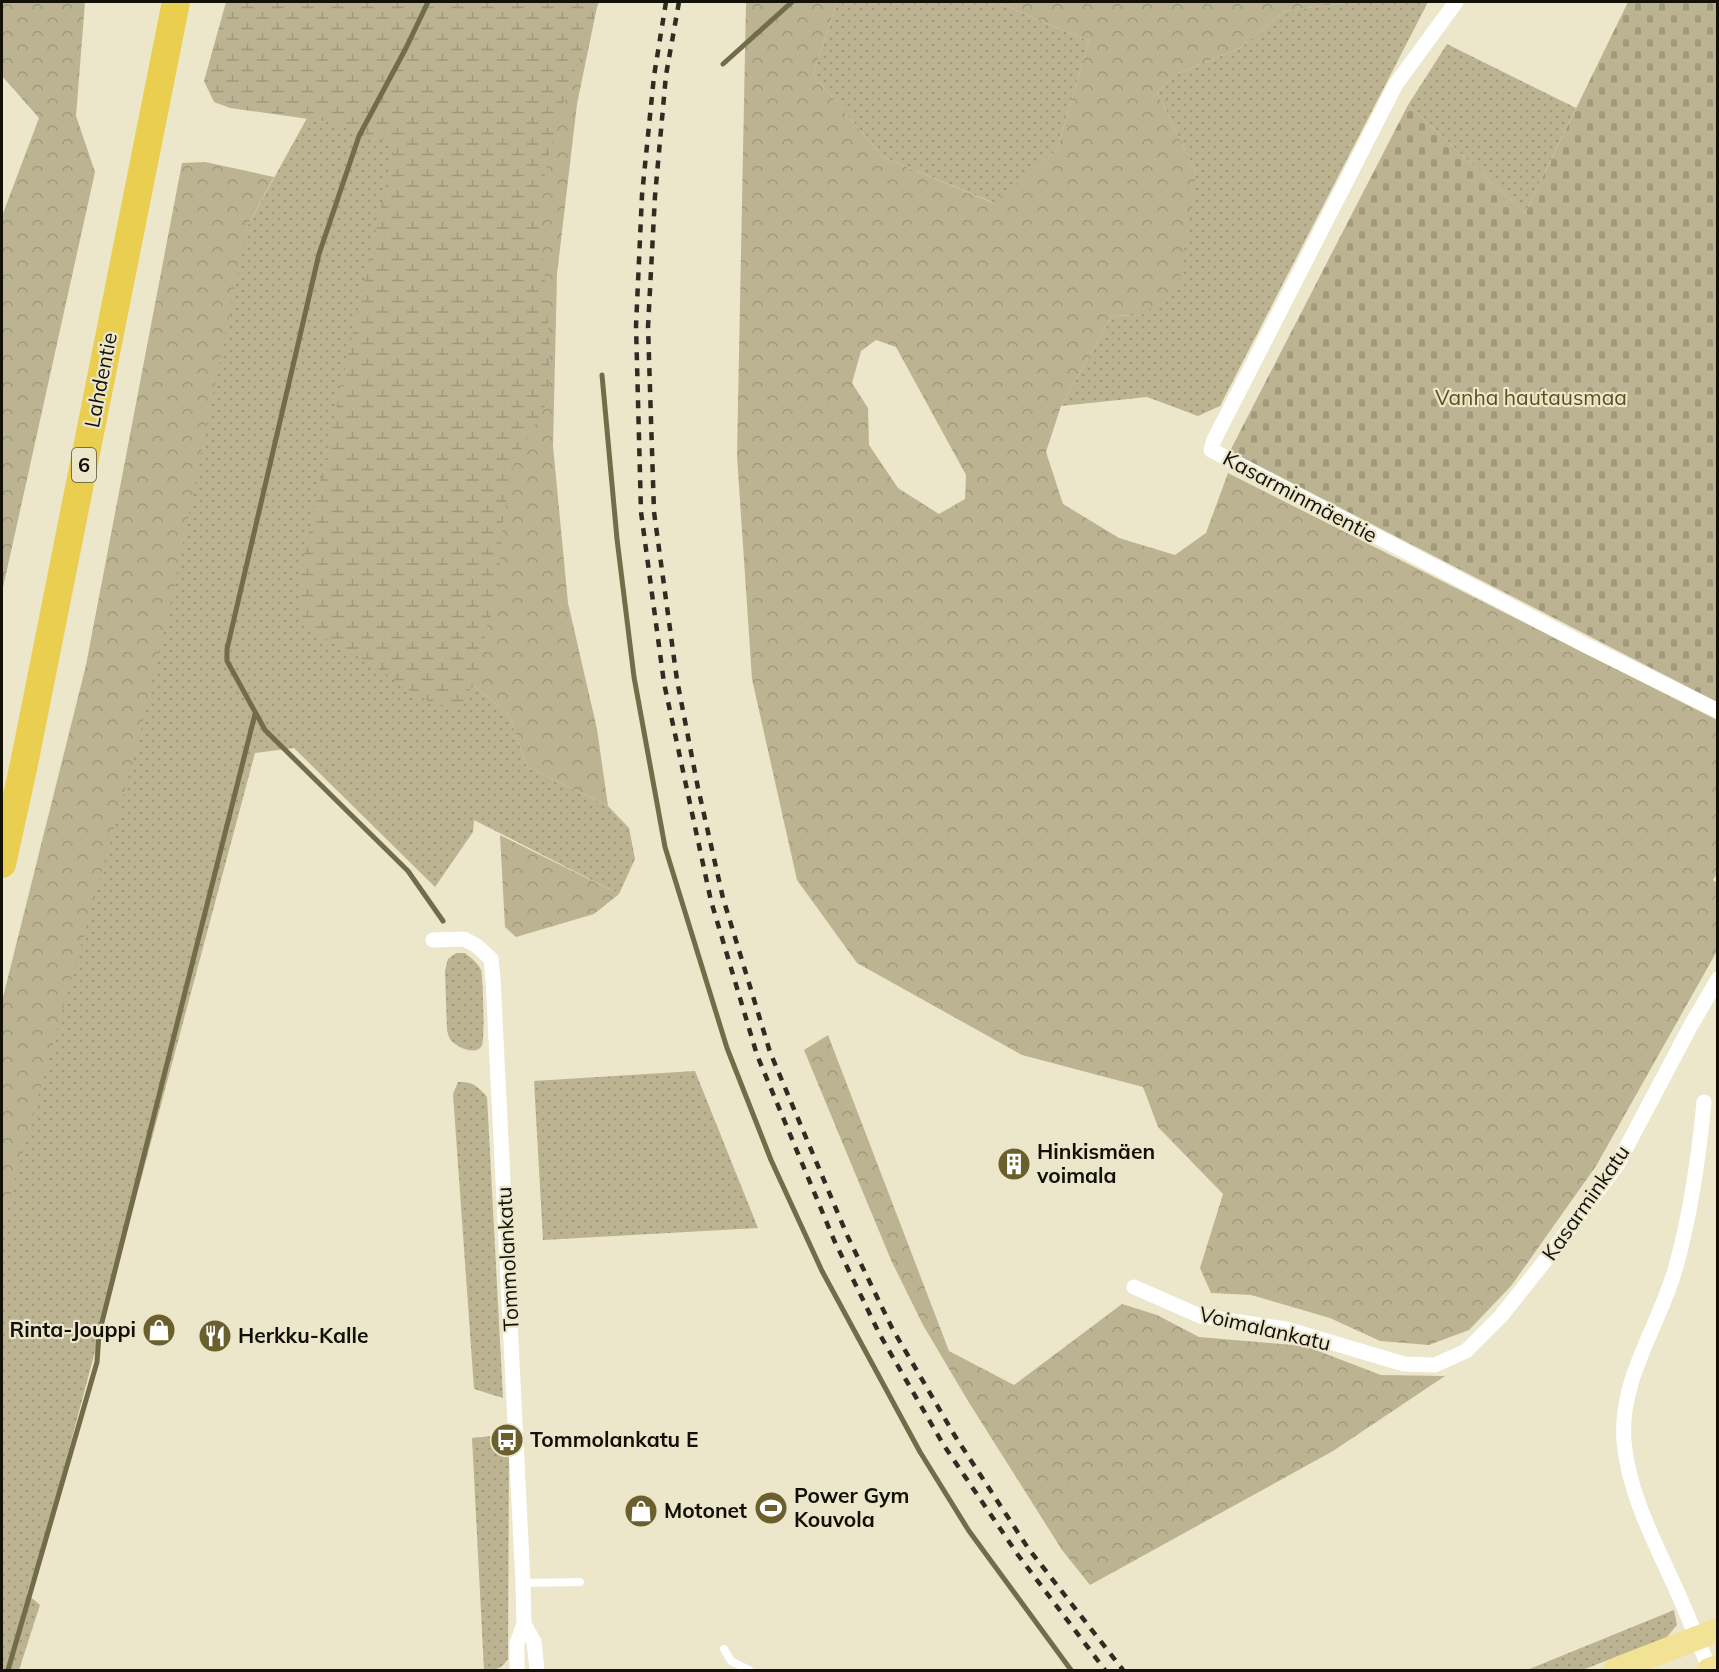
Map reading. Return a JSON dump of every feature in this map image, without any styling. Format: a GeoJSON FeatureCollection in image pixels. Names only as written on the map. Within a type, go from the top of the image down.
{"type":"FeatureCollection","features":[{"type":"Feature","properties":{"kind":"highway","name":"Lahdentie"},"geometry":{"type":"LineString","coordinates":[[2,864],[176,2]]}},
{"type":"Feature","properties":{"kind":"highway"},"geometry":{"type":"LineString","coordinates":[[2,795],[24,764]]}},
{"type":"Feature","properties":{"kind":"main road"},"geometry":{"type":"LineString","coordinates":[[1615,1671],[1707,1634]]}},
{"type":"Feature","properties":{"kind":"main road"},"geometry":{"type":"LineString","coordinates":[[1709,1670],[1718,1667]]}},
{"type":"Feature","properties":{"kind":"street","name":"Kasarminmäentie"},"geometry":{"type":"LineString","coordinates":[[1455,2],[1396,84],[1214,440],[1211,450],[1543,623],[1718,711]]}},
{"type":"Feature","properties":{"kind":"street","name":"Tommolankatu"},"geometry":{"type":"LineString","coordinates":[[433,940],[464,939],[477,946],[490,959],[493,980],[523,1583],[524,1624],[517,1643],[517,1671]]}},
{"type":"Feature","properties":{"kind":"street","name":"Kasarminkatu"},"geometry":{"type":"LineString","coordinates":[[1435,1365],[1466,1351],[1501,1316],[1617,1165],[1689,1027],[1718,979]]}},
{"type":"Feature","properties":{"kind":"street"},"geometry":{"type":"LineString","coordinates":[[1704,1102],[1689,1209],[1677,1264],[1634,1376],[1628,1399],[1624,1438],[1626,1458],[1636,1495],[1707,1634],[1709,1670]]}},
{"type":"Feature","properties":{"kind":"street","name":"Voimalankatu"},"geometry":{"type":"LineString","coordinates":[[1134,1287],[1200,1316],[1286,1329],[1404,1364],[1435,1365]]}},
{"type":"Feature","properties":{"kind":"street","name":"Tommolankatu"},"geometry":{"type":"LineString","coordinates":[[524,1624],[534,1642],[537,1671]]}},
{"type":"Feature","properties":{"kind":"lane"},"geometry":{"type":"LineString","coordinates":[[523,1583],[580,1582]]}},
{"type":"Feature","properties":{"kind":"lane"},"geometry":{"type":"LineString","coordinates":[[724,1649],[731,1661],[749,1671]]}},
{"type":"Feature","properties":{"kind":"green space"},"geometry":{"type":"Polygon","coordinates":[[[2,2],[85,2],[76,116],[95,172],[2,592],[2,216],[39,118],[2,76],[2,2]]]}},
{"type":"Feature","properties":{"kind":"green space"},"geometry":{"type":"Polygon","coordinates":[[[226,2],[599,2],[555,128],[539,202],[550,349],[549,398],[514,463],[503,519],[498,599],[487,626],[477,678],[464,700],[453,708],[431,702],[321,635],[303,617],[299,602],[298,581],[395,143],[323,121],[230,108],[214,102],[204,81],[226,2]]]}},
{"type":"Feature","properties":{"kind":"green space"},"geometry":{"type":"Polygon","coordinates":[[[371,2],[483,2],[465,678],[509,715],[527,767],[608,806],[629,828],[635,859],[619,894],[474,820],[473,832],[435,887],[294,748],[255,753],[46,1535],[27,1594],[40,1605],[19,1670],[2,1670],[2,1219],[247,227],[371,2]]]}},
{"type":"Feature","properties":{"kind":"green space"},"geometry":{"type":"Polygon","coordinates":[[[483,2],[598,2],[577,104],[557,274],[553,446],[568,603],[597,729],[608,806],[527,767],[509,715],[465,678],[483,2]]]}},
{"type":"Feature","properties":{"kind":"green space"},"geometry":{"type":"Polygon","coordinates":[[[746,2],[837,2],[813,75],[883,157],[993,203],[1057,150],[1089,41],[996,2],[1352,2],[1285,11],[1240,48],[1179,73],[1157,92],[1196,172],[1179,286],[1142,315],[1112,316],[1061,406],[1046,452],[1063,504],[1119,538],[1175,555],[1206,533],[1228,473],[1717,720],[1718,872],[1713,880],[1717,883],[1717,951],[1596,1166],[1511,1286],[1469,1330],[1429,1345],[1380,1341],[1330,1318],[1251,1295],[1211,1293],[1200,1268],[1223,1194],[1158,1127],[1143,1087],[1022,1055],[857,963],[797,880],[752,679],[737,456],[746,2]],[[876,340],[861,351],[852,383],[868,408],[869,445],[898,488],[939,514],[965,499],[966,475],[896,347],[876,340]]]}},
{"type":"Feature","properties":{"kind":"green space"},"geometry":{"type":"Polygon","coordinates":[[[837,2],[996,2],[1089,41],[1057,150],[994,203],[883,157],[813,75],[837,2]]]}},
{"type":"Feature","properties":{"kind":"green space"},"geometry":{"type":"Polygon","coordinates":[[[1352,2],[1428,2],[1220,406],[1198,416],[1147,397],[1061,406],[1112,316],[1142,315],[1196,172],[1157,92],[1179,73],[1240,48],[1285,11],[1352,2]]]}},
{"type":"Feature","properties":{"kind":"green space","name":"Vanha hautausmaa"},"geometry":{"type":"Polygon","coordinates":[[[1628,2],[1717,2],[1717,702],[1230,451],[1408,105],[1525,213],[1628,2]]]}},
{"type":"Feature","properties":{"kind":"green space"},"geometry":{"type":"Polygon","coordinates":[[[1447,44],[1576,108],[1525,213],[1408,105],[1447,44]]]}},
{"type":"Feature","properties":{"kind":"green space"},"geometry":{"type":"Polygon","coordinates":[[[205,162],[274,177],[247,227],[173,592],[138,743],[2,1225],[2,1001],[86,665],[182,163],[205,162]]]}},
{"type":"Feature","properties":{"kind":"green space"},"geometry":{"type":"Polygon","coordinates":[[[500,835],[619,894],[594,914],[516,937],[505,927],[500,835]]]}},
{"type":"Feature","properties":{"kind":"green space"},"geometry":{"type":"Polygon","coordinates":[[[456,953],[465,953],[481,970],[483,1040],[482,1045],[476,1050],[466,1050],[456,1045],[450,1039],[447,1030],[445,971],[448,959],[456,953]]]}},
{"type":"Feature","properties":{"kind":"green space"},"geometry":{"type":"Polygon","coordinates":[[[828,1035],[949,1351],[1014,1385],[1122,1304],[1157,1315],[1199,1337],[1305,1346],[1381,1375],[1445,1376],[1333,1451],[1090,1585],[1062,1550],[968,1401],[923,1325],[891,1260],[804,1050],[828,1035]]]}},
{"type":"Feature","properties":{"kind":"green space"},"geometry":{"type":"Polygon","coordinates":[[[695,1071],[758,1228],[543,1240],[534,1081],[695,1071]]]}},
{"type":"Feature","properties":{"kind":"green space"},"geometry":{"type":"Polygon","coordinates":[[[458,1082],[474,1085],[487,1097],[503,1398],[474,1389],[453,1094],[458,1082]]]}},
{"type":"Feature","properties":{"kind":"green space"},"geometry":{"type":"Polygon","coordinates":[[[492,1436],[501,1438],[509,1448],[508,1659],[498,1668],[484,1670],[472,1438],[492,1436]]]}},
{"type":"Feature","properties":{"kind":"green space"},"geometry":{"type":"Polygon","coordinates":[[[1674,1610],[1677,1625],[1666,1638],[1582,1670],[1527,1670],[1674,1610]]]}},
{"type":"Feature","properties":{"kind":"waterway"},"geometry":{"type":"LineString","coordinates":[[428,2],[359,136],[319,254],[227,649],[227,661],[265,730],[408,871],[443,921]]}},
{"type":"Feature","properties":{"kind":"waterway"},"geometry":{"type":"LineString","coordinates":[[723,64],[792,2]]}},
{"type":"Feature","properties":{"kind":"waterway"},"geometry":{"type":"LineString","coordinates":[[602,375],[617,539],[634,677],[665,847],[727,1048],[771,1160],[822,1271],[920,1452],[969,1531],[1071,1670]]}},
{"type":"Feature","properties":{"kind":"waterway"},"geometry":{"type":"LineString","coordinates":[[8,1670],[97,1362],[99,1334],[255,714]]}},
{"type":"Feature","properties":{"kind":"railway"},"geometry":{"type":"LineString","coordinates":[[666,2],[654,76],[642,195],[636,326],[641,512],[664,683],[711,901],[757,1055],[834,1240],[880,1335],[943,1444],[1018,1555],[1105,1670]]}},
{"type":"Feature","properties":{"kind":"railway"},"geometry":{"type":"LineString","coordinates":[[679,2],[666,75],[655,196],[648,327],[654,512],[677,680],[723,898],[770,1052],[847,1235],[892,1328],[955,1436],[1028,1548],[1123,1670]]}},
{"type":"Feature","properties":{"kind":"place","name":"Hinkismäen voimala"},"geometry":{"type":"Point","coordinates":[1014,1164]}},
{"type":"Feature","properties":{"kind":"place","name":"Rinta-Jouppi"},"geometry":{"type":"Point","coordinates":[159,1330]}},
{"type":"Feature","properties":{"kind":"place","name":"Herkku-Kalle"},"geometry":{"type":"Point","coordinates":[215,1336]}},
{"type":"Feature","properties":{"kind":"place","name":"Tommolankatu E"},"geometry":{"type":"Point","coordinates":[507,1440]}},
{"type":"Feature","properties":{"kind":"place","name":"Power Gym Kouvola"},"geometry":{"type":"Point","coordinates":[771,1508]}},
{"type":"Feature","properties":{"kind":"place","name":"Motonet"},"geometry":{"type":"Point","coordinates":[641,1511]}}]}
